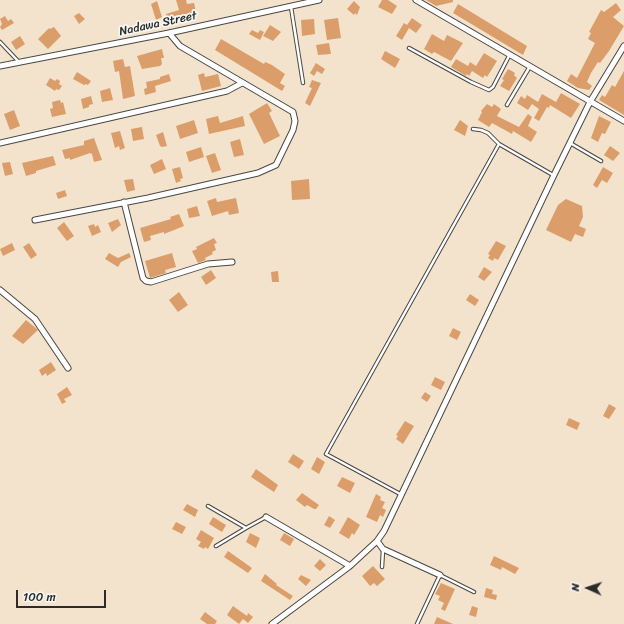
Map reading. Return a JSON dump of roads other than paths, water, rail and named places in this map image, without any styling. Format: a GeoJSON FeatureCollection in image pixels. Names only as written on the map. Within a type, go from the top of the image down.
{"type":"FeatureCollection","features":[{"type":"Feature","properties":{"kind":"street","name":"Nadawa Street"},"geometry":{"type":"LineString","coordinates":[[0,66],[169,33],[319,0]]}},
{"type":"Feature","properties":{"kind":"street"},"geometry":{"type":"LineString","coordinates":[[416,0],[529,68],[624,121]]}},
{"type":"Feature","properties":{"kind":"street"},"geometry":{"type":"LineString","coordinates":[[35,220],[258,173],[276,165],[293,130],[295,121],[292,112],[180,46],[169,33]]}},
{"type":"Feature","properties":{"kind":"street"},"geometry":{"type":"LineString","coordinates":[[272,624],[350,566],[377,541],[402,495],[590,102],[624,46]]}},
{"type":"Feature","properties":{"kind":"street"},"geometry":{"type":"LineString","coordinates":[[0,143],[227,91],[242,83]]}},
{"type":"Feature","properties":{"kind":"street"},"geometry":{"type":"LineString","coordinates":[[124,202],[143,278],[146,281],[151,282],[203,265],[232,262]]}},
{"type":"Feature","properties":{"kind":"street"},"geometry":{"type":"LineString","coordinates":[[0,290],[35,319],[68,368]]}},
{"type":"Feature","properties":{"kind":"street"},"geometry":{"type":"LineString","coordinates":[[266,517],[350,566]]}},
{"type":"Feature","properties":{"kind":"street"},"geometry":{"type":"LineString","coordinates":[[377,541],[383,550],[440,575]]}},
{"type":"Feature","properties":{"kind":"lane"},"geometry":{"type":"LineString","coordinates":[[291,6],[303,83]]}},
{"type":"Feature","properties":{"kind":"lane"},"geometry":{"type":"LineString","coordinates":[[0,42],[20,62]]}},
{"type":"Feature","properties":{"kind":"lane"},"geometry":{"type":"LineString","coordinates":[[409,48],[471,82],[489,90],[493,86],[509,56]]}},
{"type":"Feature","properties":{"kind":"lane"},"geometry":{"type":"LineString","coordinates":[[507,105],[529,68]]}},
{"type":"Feature","properties":{"kind":"lane"},"geometry":{"type":"LineString","coordinates":[[473,129],[488,133],[498,144],[554,175]]}},
{"type":"Feature","properties":{"kind":"lane"},"geometry":{"type":"LineString","coordinates":[[570,143],[601,161]]}},
{"type":"Feature","properties":{"kind":"lane"},"geometry":{"type":"LineString","coordinates":[[402,495],[326,454],[498,144]]}},
{"type":"Feature","properties":{"kind":"lane"},"geometry":{"type":"LineString","coordinates":[[208,506],[246,528]]}},
{"type":"Feature","properties":{"kind":"lane"},"geometry":{"type":"LineString","coordinates":[[216,546],[266,517]]}},
{"type":"Feature","properties":{"kind":"lane"},"geometry":{"type":"LineString","coordinates":[[382,567],[383,550]]}},
{"type":"Feature","properties":{"kind":"lane"},"geometry":{"type":"LineString","coordinates":[[417,624],[440,575],[474,592]]}}]}
